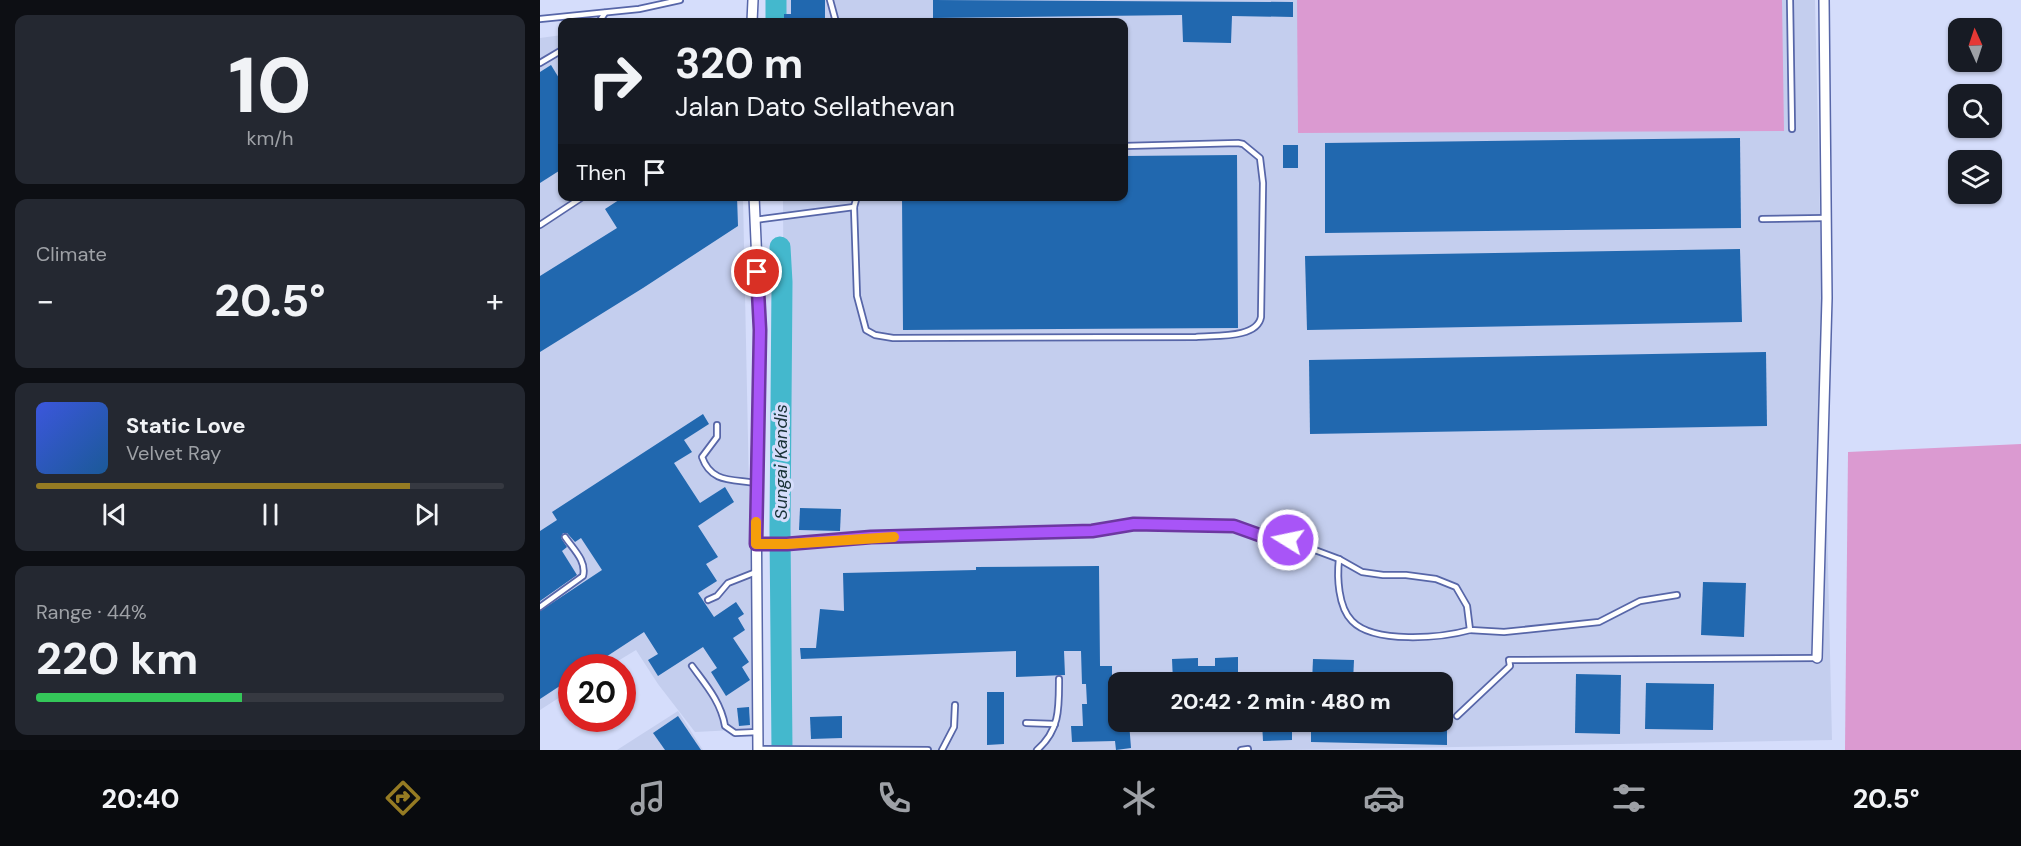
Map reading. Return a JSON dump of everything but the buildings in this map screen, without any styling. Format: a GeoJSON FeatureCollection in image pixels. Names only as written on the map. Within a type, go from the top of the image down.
{"type":"FeatureCollection","features":[{"type":"Feature","properties":{"kind":"street"},"geometry":{"type":"LineString","coordinates":[[752,18],[753,0]]}},
{"type":"Feature","properties":{"kind":"street"},"geometry":{"type":"LineString","coordinates":[[1817,658],[1826,398],[1824,0]]}},
{"type":"Feature","properties":{"kind":"street"},"geometry":{"type":"LineString","coordinates":[[754,201],[760,330],[756,483],[758,750]]}},
{"type":"Feature","properties":{"kind":"lane"},"geometry":{"type":"LineString","coordinates":[[540,19],[639,9],[680,0]]}},
{"type":"Feature","properties":{"kind":"lane"},"geometry":{"type":"LineString","coordinates":[[830,0],[835,18]]}},
{"type":"Feature","properties":{"kind":"lane"},"geometry":{"type":"LineString","coordinates":[[1790,0],[1792,129]]}},
{"type":"Feature","properties":{"kind":"lane"},"geometry":{"type":"LineString","coordinates":[[601,18],[604,13]]}},
{"type":"Feature","properties":{"kind":"lane"},"geometry":{"type":"LineString","coordinates":[[540,63],[558,52]]}},
{"type":"Feature","properties":{"kind":"lane"},"geometry":{"type":"LineString","coordinates":[[856,201],[857,296],[866,330],[875,335],[892,338],[1196,336],[1244,333],[1254,329],[1260,324],[1261,317],[1263,183],[1260,158],[1249,148],[1238,143],[1128,146]]}},
{"type":"Feature","properties":{"kind":"lane"},"geometry":{"type":"LineString","coordinates":[[540,225],[576,201]]}},
{"type":"Feature","properties":{"kind":"lane"},"geometry":{"type":"LineString","coordinates":[[755,220],[854,207]]}},
{"type":"Feature","properties":{"kind":"lane"},"geometry":{"type":"LineString","coordinates":[[1762,219],[1825,218]]}},
{"type":"Feature","properties":{"kind":"lane"},"geometry":{"type":"LineString","coordinates":[[717,425],[717,437],[702,457],[709,472],[718,477],[756,483]]}},
{"type":"Feature","properties":{"kind":"lane"},"geometry":{"type":"LineString","coordinates":[[756,544],[783,545],[871,537],[1092,531],[1134,524],[1234,526],[1262,536],[1288,540],[1339,559],[1362,572],[1436,579],[1456,587],[1467,606],[1470,630]]}},
{"type":"Feature","properties":{"kind":"lane"},"geometry":{"type":"LineString","coordinates":[[540,607],[579,581],[584,574],[583,563],[564,537]]}},
{"type":"Feature","properties":{"kind":"lane"},"geometry":{"type":"LineString","coordinates":[[1339,559],[1337,579],[1345,611],[1352,622],[1378,636],[1455,634],[1470,630],[1504,632],[1599,622],[1640,601],[1677,595]]}},
{"type":"Feature","properties":{"kind":"lane"},"geometry":{"type":"LineString","coordinates":[[708,600],[717,596],[728,583],[756,572]]}},
{"type":"Feature","properties":{"kind":"lane"},"geometry":{"type":"LineString","coordinates":[[1457,716],[1510,666],[1509,660],[1817,658]]}},
{"type":"Feature","properties":{"kind":"lane"},"geometry":{"type":"LineString","coordinates":[[692,666],[723,711],[726,726],[735,733],[758,732]]}},
{"type":"Feature","properties":{"kind":"lane"},"geometry":{"type":"LineString","coordinates":[[1037,750],[1049,740],[1055,724],[1059,709],[1059,679]]}},
{"type":"Feature","properties":{"kind":"lane"},"geometry":{"type":"LineString","coordinates":[[942,750],[954,727],[955,705]]}},
{"type":"Feature","properties":{"kind":"lane"},"geometry":{"type":"LineString","coordinates":[[1026,723],[1055,724]]}},
{"type":"Feature","properties":{"kind":"lane"},"geometry":{"type":"LineString","coordinates":[[1241,750],[1248,749]]}},
{"type":"Feature","properties":{"kind":"lane"},"geometry":{"type":"LineString","coordinates":[[758,750],[928,750]]}},
{"type":"Feature","properties":{"kind":"shaded area"},"geometry":{"type":"Polygon","coordinates":[[[782,0],[1815,0],[1832,740],[1290,750],[786,750],[783,201],[1128,201],[1128,18],[782,18],[782,0]]]}},
{"type":"Feature","properties":{"kind":"shaded area"},"geometry":{"type":"Polygon","coordinates":[[[1297,0],[1782,0],[1784,131],[1298,133],[1297,0]]]}},
{"type":"Feature","properties":{"kind":"shaded area"},"geometry":{"type":"Polygon","coordinates":[[[558,36],[558,201],[743,201],[754,729],[695,732],[658,684],[636,650],[629,654],[558,654],[558,698],[540,710],[540,38],[558,36]]]}},
{"type":"Feature","properties":{"kind":"shaded area"},"geometry":{"type":"Polygon","coordinates":[[[2021,444],[2021,750],[1845,750],[1848,452],[2021,444]]]}},
{"type":"Feature","properties":{"kind":"shaded area"},"geometry":{"type":"Polygon","coordinates":[[[678,711],[703,750],[617,750],[678,711]]]}},
{"type":"Feature","properties":{"kind":"waterway","name":"Sungai Kandis"},"geometry":{"type":"LineString","coordinates":[[776,0],[776,18]]}},
{"type":"Feature","properties":{"kind":"waterway","name":"Sungai Kandis"},"geometry":{"type":"LineString","coordinates":[[780,247],[782,282],[780,530],[782,750]]}},
{"type":"Feature","properties":{"kind":"slow traffic"},"geometry":{"type":"LineString","coordinates":[[756,522],[756,544],[894,537]]}},
{"type":"Feature","properties":{"kind":"route"},"geometry":{"type":"LineString","coordinates":[[757,272],[760,330],[756,544],[787,544],[871,537],[978,536],[1092,531],[1134,524],[1234,526],[1262,536],[1288,540]]}}]}
